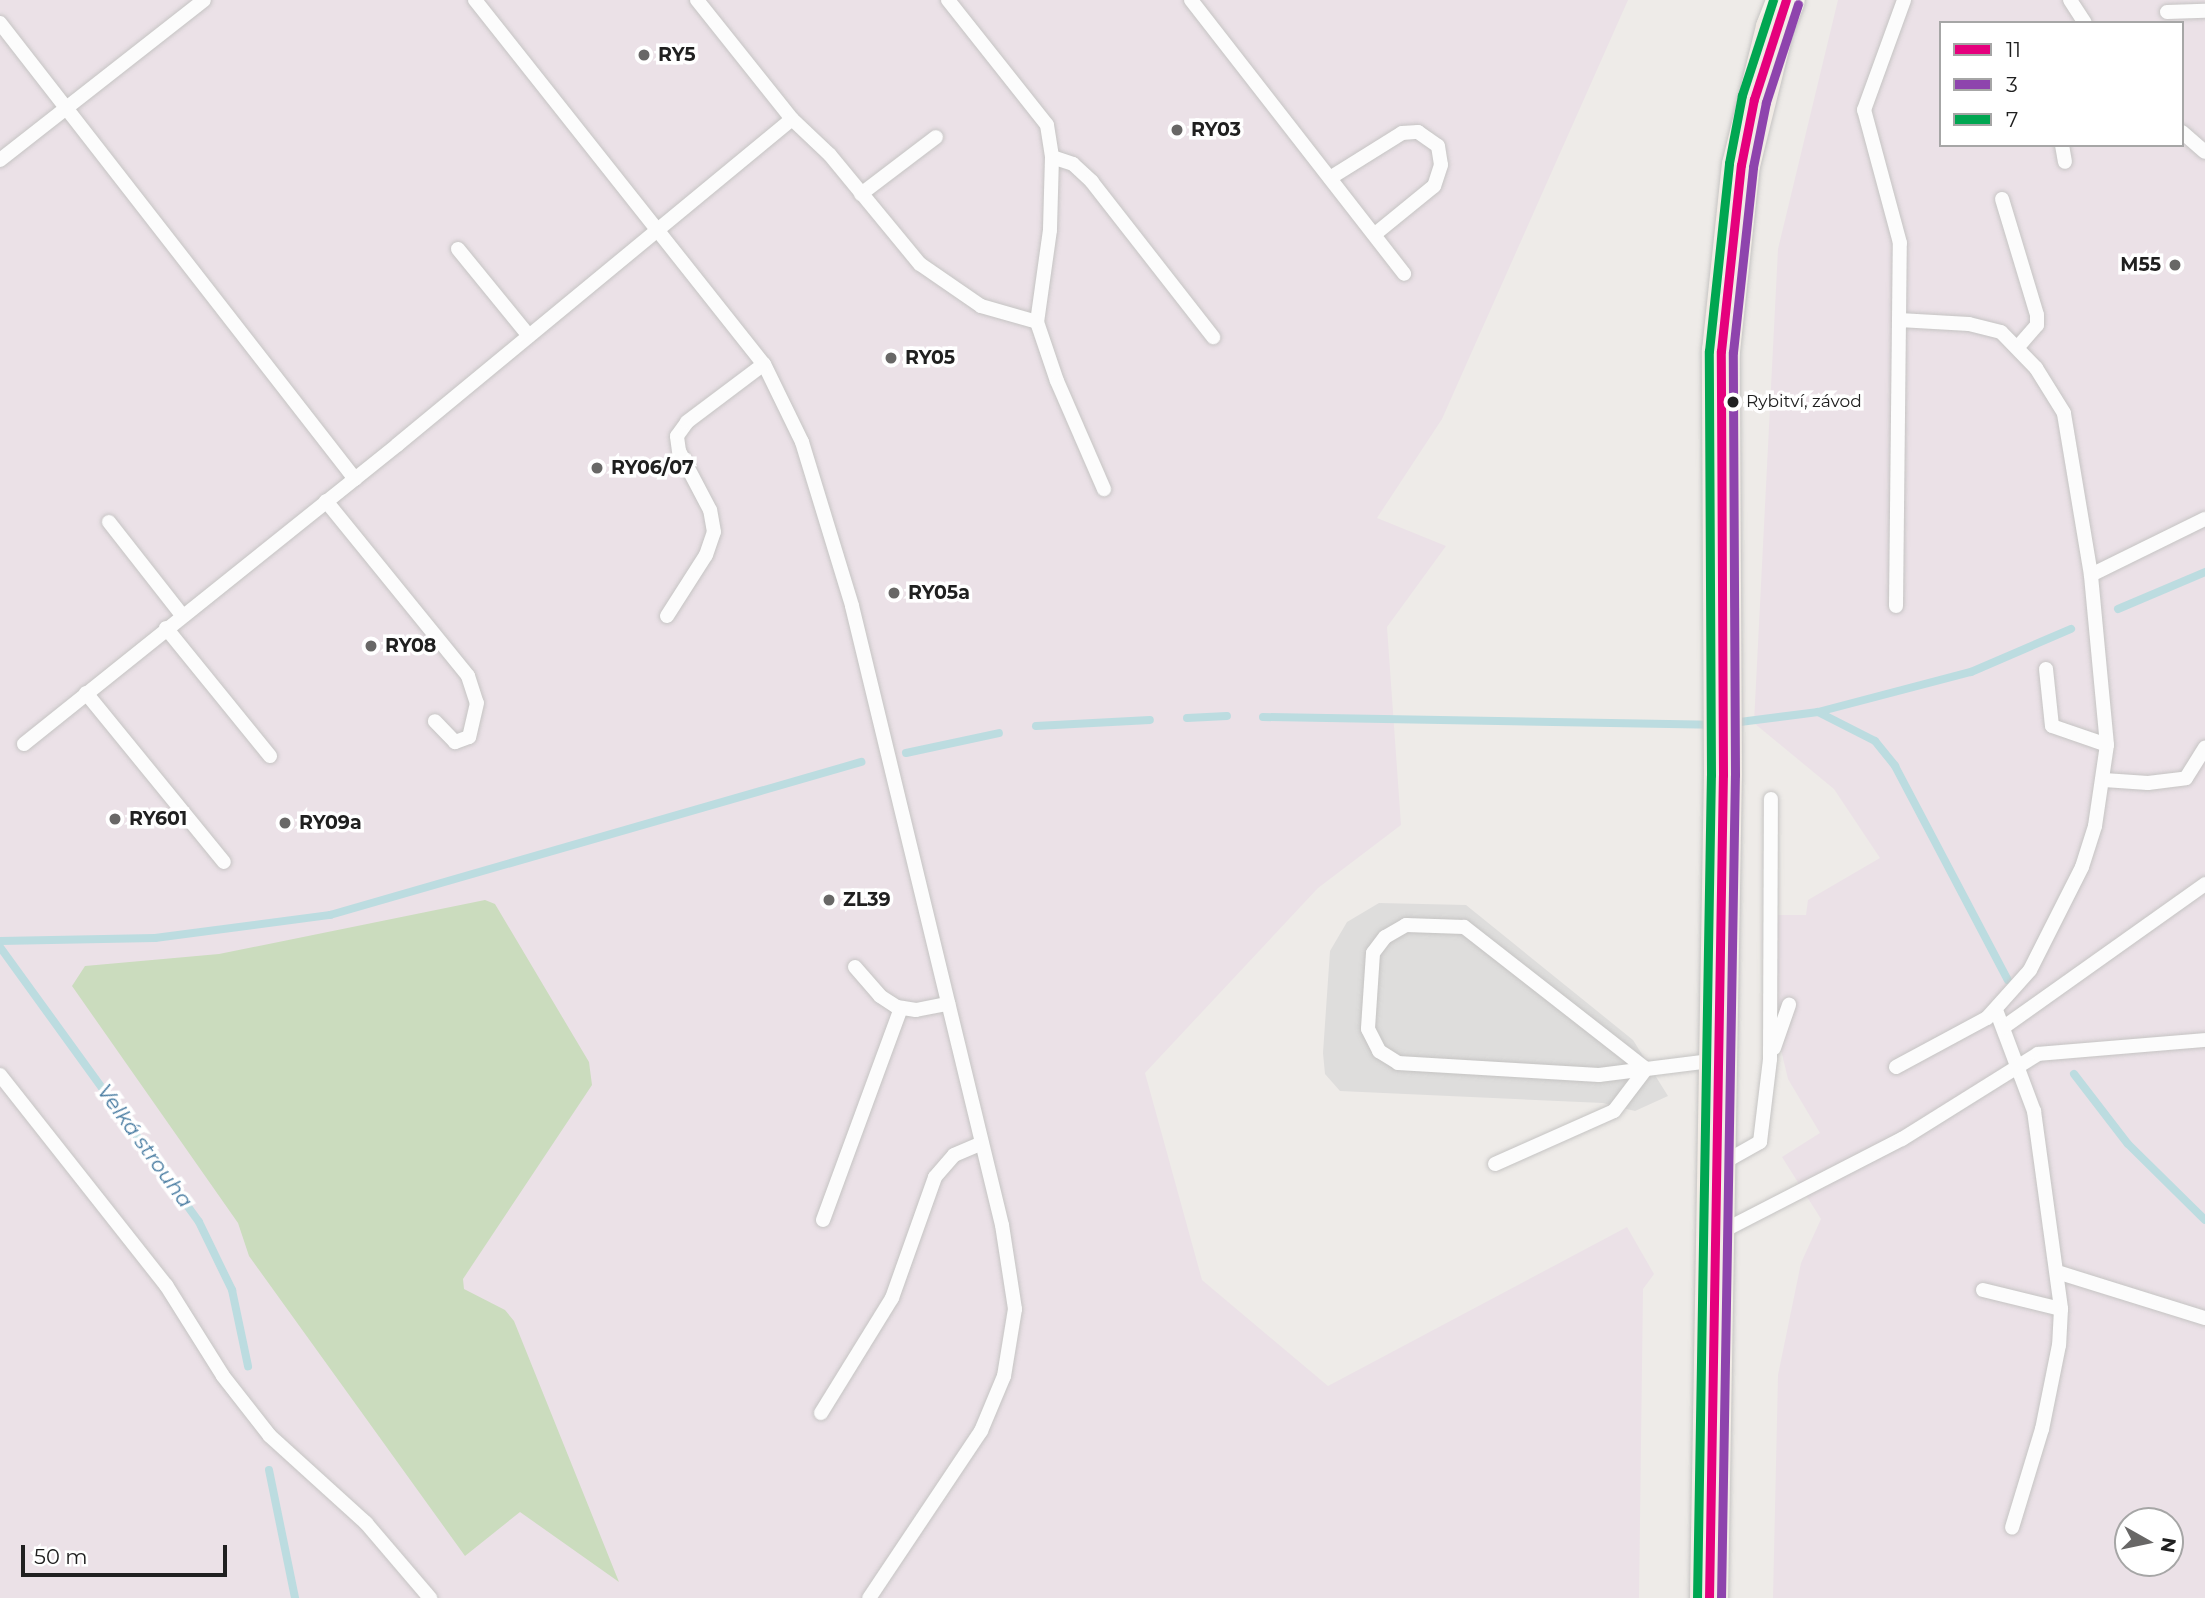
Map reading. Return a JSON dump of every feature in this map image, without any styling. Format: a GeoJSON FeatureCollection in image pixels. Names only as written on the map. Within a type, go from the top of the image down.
{"type":"FeatureCollection","features":[{"type":"Feature","properties":{"kind":"main road"},"geometry":{"type":"LineString","coordinates":[[1709,1598],[1723,775],[1721,351],[1741,164],[1781,9]]}},
{"type":"Feature","properties":{"kind":"lane"},"geometry":{"type":"LineString","coordinates":[[475,0],[764,364],[785,401],[822,497],[948,1004],[1012,1272],[1015,1310],[1009,1355],[981,1431],[869,1598]]}},
{"type":"Feature","properties":{"kind":"lane"},"geometry":{"type":"LineString","coordinates":[[696,0],[792,119],[861,194],[902,246],[938,279],[981,306],[1037,322]]}},
{"type":"Feature","properties":{"kind":"lane"},"geometry":{"type":"LineString","coordinates":[[1191,0],[1404,274]]}},
{"type":"Feature","properties":{"kind":"lane"},"geometry":{"type":"LineString","coordinates":[[1896,606],[1898,229],[1864,110],[1904,0]]}},
{"type":"Feature","properties":{"kind":"lane"},"geometry":{"type":"LineString","coordinates":[[2070,0],[2084,21]]}},
{"type":"Feature","properties":{"kind":"lane"},"geometry":{"type":"LineString","coordinates":[[950,1],[1047,125],[1052,157],[1050,230],[1037,322],[1057,381],[1104,489]]}},
{"type":"Feature","properties":{"kind":"lane"},"geometry":{"type":"LineString","coordinates":[[0,160],[199,2]]}},
{"type":"Feature","properties":{"kind":"lane"},"geometry":{"type":"LineString","coordinates":[[2166,11],[2205,11]]}},
{"type":"Feature","properties":{"kind":"lane"},"geometry":{"type":"LineString","coordinates":[[0,23],[355,479]]}},
{"type":"Feature","properties":{"kind":"lane"},"geometry":{"type":"LineString","coordinates":[[24,744],[355,479],[792,119]]}},
{"type":"Feature","properties":{"kind":"lane"},"geometry":{"type":"LineString","coordinates":[[1330,178],[1402,133],[1418,132],[1438,146],[1441,165],[1434,186],[1374,235]]}},
{"type":"Feature","properties":{"kind":"lane"},"geometry":{"type":"LineString","coordinates":[[2184,134],[2205,152]]}},
{"type":"Feature","properties":{"kind":"lane"},"geometry":{"type":"LineString","coordinates":[[861,194],[936,137]]}},
{"type":"Feature","properties":{"kind":"lane"},"geometry":{"type":"LineString","coordinates":[[2062,147],[2065,162]]}},
{"type":"Feature","properties":{"kind":"lane"},"geometry":{"type":"LineString","coordinates":[[1052,157],[1073,164],[1092,182],[1213,337]]}},
{"type":"Feature","properties":{"kind":"lane"},"geometry":{"type":"LineString","coordinates":[[2002,199],[2037,315],[2037,325],[2018,347]]}},
{"type":"Feature","properties":{"kind":"lane"},"geometry":{"type":"LineString","coordinates":[[458,249],[528,336]]}},
{"type":"Feature","properties":{"kind":"lane"},"geometry":{"type":"LineString","coordinates":[[1896,1067],[1996,1010],[2030,970],[2068,902],[2095,827],[2107,746],[2091,575],[2064,413],[2018,347],[1988,327],[1899,320]]}},
{"type":"Feature","properties":{"kind":"lane"},"geometry":{"type":"LineString","coordinates":[[667,616],[706,555],[714,532],[709,510],[678,451],[677,436],[687,422],[764,364]]}},
{"type":"Feature","properties":{"kind":"lane"},"geometry":{"type":"LineString","coordinates":[[326,501],[468,676],[477,704],[469,737],[455,743],[435,721]]}},
{"type":"Feature","properties":{"kind":"lane"},"geometry":{"type":"LineString","coordinates":[[2091,575],[2164,536],[2205,519]]}},
{"type":"Feature","properties":{"kind":"lane"},"geometry":{"type":"LineString","coordinates":[[109,522],[182,615]]}},
{"type":"Feature","properties":{"kind":"lane"},"geometry":{"type":"LineString","coordinates":[[166,628],[270,756]]}},
{"type":"Feature","properties":{"kind":"lane"},"geometry":{"type":"LineString","coordinates":[[2046,669],[2052,726],[2107,746]]}},
{"type":"Feature","properties":{"kind":"lane"},"geometry":{"type":"LineString","coordinates":[[86,693],[224,862]]}},
{"type":"Feature","properties":{"kind":"lane"},"geometry":{"type":"LineString","coordinates":[[2104,780],[2179,780],[2191,773],[2205,747]]}},
{"type":"Feature","properties":{"kind":"lane"},"geometry":{"type":"LineString","coordinates":[[1717,1166],[1760,1142],[1770,1059],[1771,799]]}},
{"type":"Feature","properties":{"kind":"lane"},"geometry":{"type":"LineString","coordinates":[[2004,1027],[2205,884]]}},
{"type":"Feature","properties":{"kind":"lane"},"geometry":{"type":"LineString","coordinates":[[1646,1069],[1464,928],[1406,925],[1385,937],[1373,953],[1368,1029],[1379,1051],[1398,1063],[1579,1075],[1646,1069],[1718,1060]]}},
{"type":"Feature","properties":{"kind":"lane"},"geometry":{"type":"LineString","coordinates":[[855,967],[880,996],[901,1008],[948,1004]]}},
{"type":"Feature","properties":{"kind":"lane"},"geometry":{"type":"LineString","coordinates":[[1770,1059],[1789,1005]]}},
{"type":"Feature","properties":{"kind":"lane"},"geometry":{"type":"LineString","coordinates":[[823,1220],[901,1008]]}},
{"type":"Feature","properties":{"kind":"lane"},"geometry":{"type":"LineString","coordinates":[[1996,1010],[2020,1064],[2037,1128],[2061,1309],[2059,1345],[2042,1429],[2011,1528]]}},
{"type":"Feature","properties":{"kind":"lane"},"geometry":{"type":"LineString","coordinates":[[1715,1235],[1902,1139],[2020,1064],[2060,1049],[2205,1040]]}},
{"type":"Feature","properties":{"kind":"lane"},"geometry":{"type":"LineString","coordinates":[[1495,1164],[1614,1111],[1646,1069]]}},
{"type":"Feature","properties":{"kind":"lane"},"geometry":{"type":"LineString","coordinates":[[0,1075],[166,1286],[223,1376],[270,1436],[366,1523],[430,1598]]}},
{"type":"Feature","properties":{"kind":"lane"},"geometry":{"type":"LineString","coordinates":[[821,1413],[892,1298],[935,1177],[954,1155],[982,1143]]}},
{"type":"Feature","properties":{"kind":"lane"},"geometry":{"type":"LineString","coordinates":[[2057,1272],[2205,1318]]}},
{"type":"Feature","properties":{"kind":"lane"},"geometry":{"type":"LineString","coordinates":[[1983,1290],[2061,1309]]}},
{"type":"Feature","properties":{"kind":"shaded area"},"geometry":{"type":"Polygon","coordinates":[[[0,0],[1628,0],[1442,419],[1377,518],[1446,546],[1387,627],[1401,825],[1318,888],[1145,1073],[1202,1280],[1328,1386],[1627,1227],[1654,1274],[1643,1289],[1639,1598],[0,1598],[0,0]]]}},
{"type":"Feature","properties":{"kind":"shaded area"},"geometry":{"type":"Polygon","coordinates":[[[1838,0],[2205,0],[2205,1598],[1773,1598],[1778,1375],[1801,1263],[1821,1219],[1782,1157],[1820,1133],[1788,1079],[1776,1029],[1776,915],[1806,915],[1808,900],[1880,858],[1834,789],[1754,723],[1778,249],[1838,0]]]}},
{"type":"Feature","properties":{"kind":"shaded area"},"geometry":{"type":"Polygon","coordinates":[[[1379,903],[1466,905],[1633,1040],[1668,1096],[1635,1111],[1603,1103],[1340,1091],[1325,1074],[1323,1053],[1330,951],[1347,922],[1379,903]]]}},
{"type":"Feature","properties":{"kind":"green space"},"geometry":{"type":"Polygon","coordinates":[[[485,900],[495,904],[589,1062],[592,1085],[463,1279],[464,1289],[505,1310],[514,1321],[619,1582],[520,1512],[465,1556],[249,1256],[238,1223],[72,986],[85,966],[219,954],[485,900]]]}},
{"type":"Feature","properties":{"kind":"waterway"},"geometry":{"type":"LineString","coordinates":[[2118,609],[2205,572]]}},
{"type":"Feature","properties":{"kind":"waterway"},"geometry":{"type":"LineString","coordinates":[[1732,723],[1818,712],[1971,672],[2071,629]]}},
{"type":"Feature","properties":{"kind":"waterway"},"geometry":{"type":"LineString","coordinates":[[1818,712],[1875,741],[1895,766],[2008,980]]}},
{"type":"Feature","properties":{"kind":"waterway"},"geometry":{"type":"LineString","coordinates":[[1187,718],[1227,716]]}},
{"type":"Feature","properties":{"kind":"waterway"},"geometry":{"type":"LineString","coordinates":[[1263,717],[1712,725]]}},
{"type":"Feature","properties":{"kind":"waterway"},"geometry":{"type":"LineString","coordinates":[[1036,726],[1150,720]]}},
{"type":"Feature","properties":{"kind":"waterway"},"geometry":{"type":"LineString","coordinates":[[906,753],[999,733]]}},
{"type":"Feature","properties":{"kind":"waterway"},"geometry":{"type":"LineString","coordinates":[[0,941],[155,938],[330,915],[861,762]]}},
{"type":"Feature","properties":{"kind":"waterway","name":"Velká strouha"},"geometry":{"type":"LineString","coordinates":[[0,947],[199,1222],[232,1290],[248,1366]]}},
{"type":"Feature","properties":{"kind":"waterway"},"geometry":{"type":"LineString","coordinates":[[2074,1074],[2128,1144],[2205,1220]]}},
{"type":"Feature","properties":{"kind":"waterway","name":"Velká strouha"},"geometry":{"type":"LineString","coordinates":[[269,1470],[295,1598]]}},
{"type":"Feature","properties":{"kind":"transit line","name":"7"},"geometry":{"type":"LineString","coordinates":[[1697,1598],[1711,775],[1709,351],[1729,163],[1742,95],[1773,0]]}},
{"type":"Feature","properties":{"kind":"transit line","name":"11"},"geometry":{"type":"LineString","coordinates":[[1709,1598],[1723,775],[1721,351],[1741,165],[1754,99],[1786,0]]}},
{"type":"Feature","properties":{"kind":"transit line","name":"3"},"geometry":{"type":"LineString","coordinates":[[1721,1598],[1735,775],[1733,352],[1753,167],[1766,102],[1798,4]]}},
{"type":"Feature","properties":{"kind":"place","name":"RY5"},"geometry":{"type":"Point","coordinates":[644,55]}},
{"type":"Feature","properties":{"kind":"place","name":"RY03"},"geometry":{"type":"Point","coordinates":[1177,130]}},
{"type":"Feature","properties":{"kind":"place","name":"M55"},"geometry":{"type":"Point","coordinates":[2175,265]}},
{"type":"Feature","properties":{"kind":"place","name":"RY05"},"geometry":{"type":"Point","coordinates":[891,358]}},
{"type":"Feature","properties":{"kind":"place","name":"Rybitví, závod"},"geometry":{"type":"Point","coordinates":[1733,402]}},
{"type":"Feature","properties":{"kind":"place","name":"RY06/07"},"geometry":{"type":"Point","coordinates":[597,468]}},
{"type":"Feature","properties":{"kind":"place","name":"RY05a"},"geometry":{"type":"Point","coordinates":[894,593]}},
{"type":"Feature","properties":{"kind":"place","name":"RY08"},"geometry":{"type":"Point","coordinates":[371,646]}},
{"type":"Feature","properties":{"kind":"place","name":"RY601"},"geometry":{"type":"Point","coordinates":[115,819]}},
{"type":"Feature","properties":{"kind":"place","name":"RY09a"},"geometry":{"type":"Point","coordinates":[285,823]}},
{"type":"Feature","properties":{"kind":"place","name":"ZL39"},"geometry":{"type":"Point","coordinates":[829,900]}}]}
